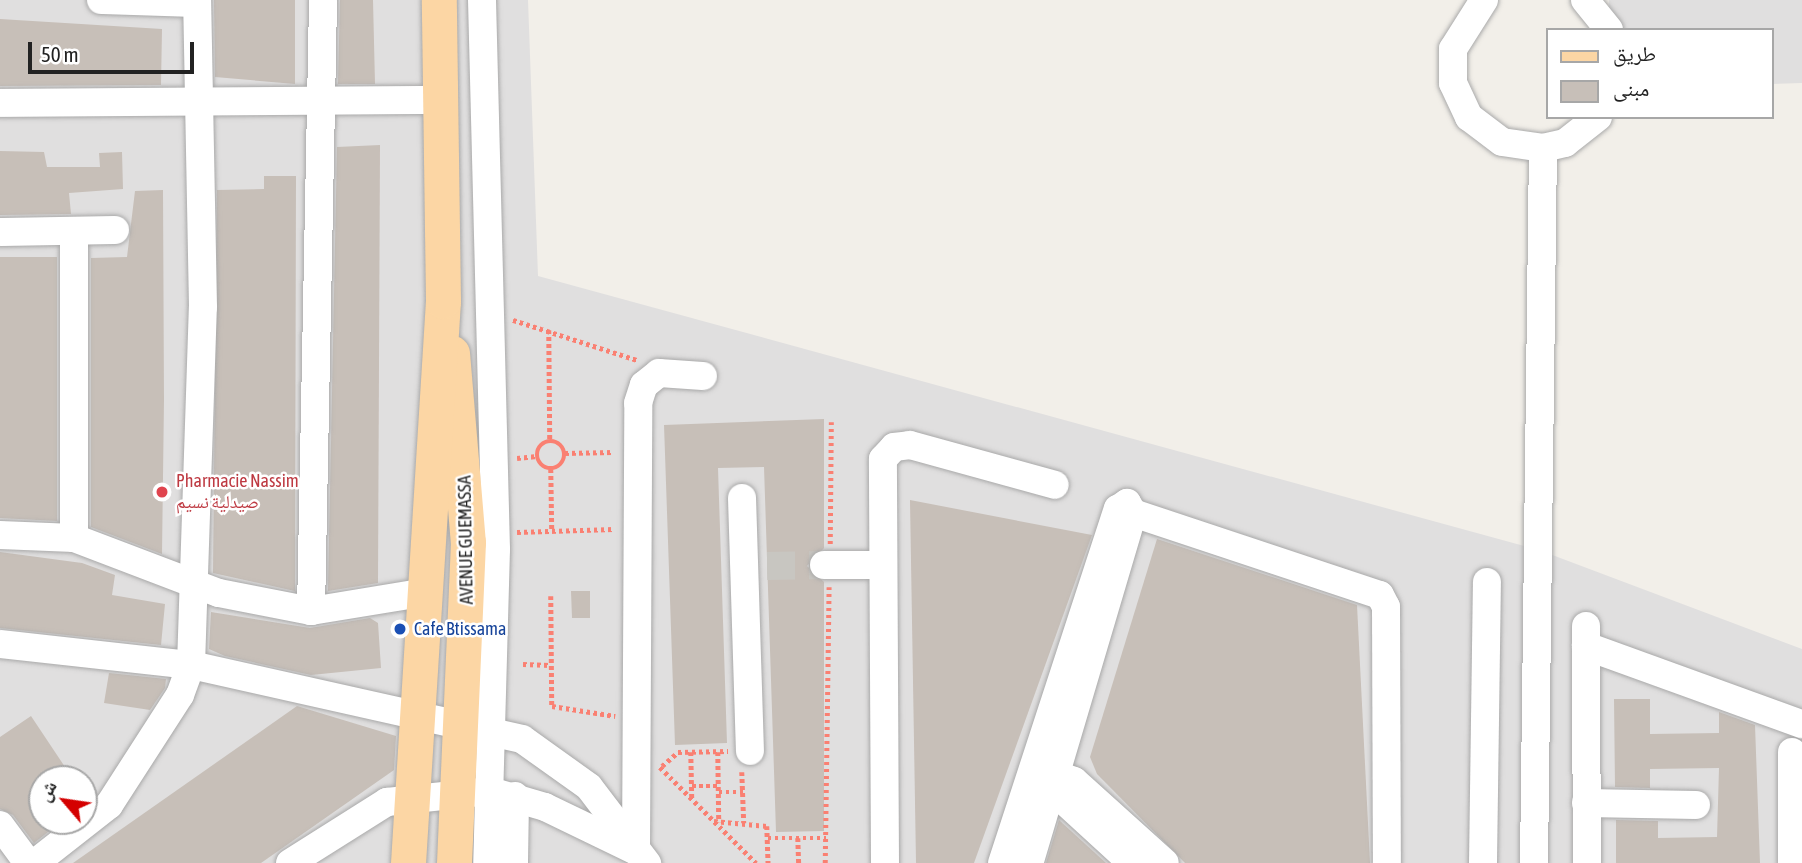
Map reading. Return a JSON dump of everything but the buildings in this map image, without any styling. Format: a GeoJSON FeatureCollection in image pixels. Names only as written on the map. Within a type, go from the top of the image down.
{"type":"FeatureCollection","features":[{"type":"Feature","properties":{"kind":"main road","name":"AVENUE GUEMASSA"},"geometry":{"type":"LineString","coordinates":[[408,863],[443,301],[439,0]]}},
{"type":"Feature","properties":{"kind":"main road","name":"AVENUE GUEMASSA"},"geometry":{"type":"LineString","coordinates":[[443,301],[467,529],[478,727],[488,793],[454,863]]}},
{"type":"Feature","properties":{"kind":"street"},"geometry":{"type":"LineString","coordinates":[[35,863],[109,805],[180,695],[191,665],[197,583],[200,105],[197,1],[101,0]]}},
{"type":"Feature","properties":{"kind":"street"},"geometry":{"type":"LineString","coordinates":[[311,611],[316,190],[324,103],[323,0]]}},
{"type":"Feature","properties":{"kind":"street"},"geometry":{"type":"LineString","coordinates":[[478,727],[495,533],[486,313],[482,0]]}},
{"type":"Feature","properties":{"kind":"street"},"geometry":{"type":"LineString","coordinates":[[1484,0],[1453,49],[1458,99],[1469,117],[1502,142],[1543,148],[1565,143],[1595,119]]}},
{"type":"Feature","properties":{"kind":"street"},"geometry":{"type":"LineString","coordinates":[[1585,0],[1607,28]]}},
{"type":"Feature","properties":{"kind":"street"},"geometry":{"type":"LineString","coordinates":[[0,103],[200,105],[440,100]]}},
{"type":"Feature","properties":{"kind":"street"},"geometry":{"type":"LineString","coordinates":[[1534,863],[1543,148]]}},
{"type":"Feature","properties":{"kind":"street"},"geometry":{"type":"LineString","coordinates":[[0,232],[115,230]]}},
{"type":"Feature","properties":{"kind":"street"},"geometry":{"type":"LineString","coordinates":[[74,232],[74,538]]}},
{"type":"Feature","properties":{"kind":"street"},"geometry":{"type":"LineString","coordinates":[[642,857],[637,731],[640,394],[659,373],[704,376]]}},
{"type":"Feature","properties":{"kind":"street"},"geometry":{"type":"LineString","coordinates":[[885,863],[882,467],[894,447],[910,445],[1055,485]]}},
{"type":"Feature","properties":{"kind":"street"},"geometry":{"type":"LineString","coordinates":[[742,498],[756,566],[746,751]]}},
{"type":"Feature","properties":{"kind":"street"},"geometry":{"type":"LineString","coordinates":[[1002,863],[1042,780],[1133,513],[1380,595],[1386,613],[1387,863]]}},
{"type":"Feature","properties":{"kind":"street"},"geometry":{"type":"LineString","coordinates":[[0,535],[74,538],[197,583],[311,611],[426,592]]}},
{"type":"Feature","properties":{"kind":"street"},"geometry":{"type":"LineString","coordinates":[[827,565],[883,565]]}},
{"type":"Feature","properties":{"kind":"street"},"geometry":{"type":"LineString","coordinates":[[1483,863],[1487,582]]}},
{"type":"Feature","properties":{"kind":"street"},"geometry":{"type":"LineString","coordinates":[[1587,863],[1586,636],[1802,724]]}},
{"type":"Feature","properties":{"kind":"street"},"geometry":{"type":"LineString","coordinates":[[2,646],[191,665],[417,713],[522,739],[589,787],[642,857]]}},
{"type":"Feature","properties":{"kind":"street"},"geometry":{"type":"LineString","coordinates":[[1792,752],[1792,863]]}},
{"type":"Feature","properties":{"kind":"street"},"geometry":{"type":"LineString","coordinates":[[1029,863],[1042,780]]}},
{"type":"Feature","properties":{"kind":"street"},"geometry":{"type":"LineString","coordinates":[[1042,780],[1132,863]]}},
{"type":"Feature","properties":{"kind":"street"},"geometry":{"type":"LineString","coordinates":[[1042,780],[1165,863]]}},
{"type":"Feature","properties":{"kind":"street"},"geometry":{"type":"LineString","coordinates":[[290,863],[366,811],[411,796],[488,793],[642,857]]}},
{"type":"Feature","properties":{"kind":"street"},"geometry":{"type":"LineString","coordinates":[[487,863],[488,793]]}},
{"type":"Feature","properties":{"kind":"street"},"geometry":{"type":"LineString","coordinates":[[488,793],[514,863]]}},
{"type":"Feature","properties":{"kind":"street"},"geometry":{"type":"LineString","coordinates":[[1586,803],[1696,805]]}},
{"type":"Feature","properties":{"kind":"street"},"geometry":{"type":"LineString","coordinates":[[0,825],[28,863]]}},
{"type":"Feature","properties":{"kind":"path"},"geometry":{"type":"LineString","coordinates":[[486,313],[615,349],[659,373]]}},
{"type":"Feature","properties":{"kind":"path"},"geometry":{"type":"LineString","coordinates":[[549,330],[550,440],[537,456],[551,469],[552,531]]}},
{"type":"Feature","properties":{"kind":"path"},"geometry":{"type":"LineString","coordinates":[[825,863],[831,422]]}},
{"type":"Feature","properties":{"kind":"path"},"geometry":{"type":"LineString","coordinates":[[550,440],[565,453],[638,452]]}},
{"type":"Feature","properties":{"kind":"path"},"geometry":{"type":"LineString","coordinates":[[551,469],[562,465],[565,453]]}},
{"type":"Feature","properties":{"kind":"path"},"geometry":{"type":"LineString","coordinates":[[495,533],[637,528]]}},
{"type":"Feature","properties":{"kind":"path"},"geometry":{"type":"LineString","coordinates":[[551,596],[550,665],[555,709],[637,731],[661,768],[756,863]]}},
{"type":"Feature","properties":{"kind":"path"},"geometry":{"type":"LineString","coordinates":[[523,664],[550,665]]}},
{"type":"Feature","properties":{"kind":"path"},"geometry":{"type":"LineString","coordinates":[[716,822],[718,751]]}},
{"type":"Feature","properties":{"kind":"path"},"geometry":{"type":"LineString","coordinates":[[661,768],[671,755],[746,751],[744,823]]}},
{"type":"Feature","properties":{"kind":"path"},"geometry":{"type":"LineString","coordinates":[[691,752],[692,800]]}},
{"type":"Feature","properties":{"kind":"path"},"geometry":{"type":"LineString","coordinates":[[692,786],[743,792]]}},
{"type":"Feature","properties":{"kind":"path"},"geometry":{"type":"LineString","coordinates":[[716,822],[765,824],[768,863]]}},
{"type":"Feature","properties":{"kind":"path"},"geometry":{"type":"LineString","coordinates":[[768,838],[826,838]]}},
{"type":"Feature","properties":{"kind":"path"},"geometry":{"type":"LineString","coordinates":[[798,838],[799,863]]}},
{"type":"Feature","properties":{"kind":"shaded area"},"geometry":{"type":"Polygon","coordinates":[[[0,0],[528,0],[538,276],[1539,550],[1802,649],[1802,863],[0,863],[0,0]]]}},
{"type":"Feature","properties":{"kind":"shaded area"},"geometry":{"type":"Polygon","coordinates":[[[1609,0],[1802,0],[1802,83],[1774,84],[1774,28],[1608,28],[1609,0]]]}},
{"type":"Feature","properties":{"kind":"tunnel"},"geometry":{"type":"LineString","coordinates":[[767,566],[824,565]]}},
{"type":"Feature","properties":{"kind":"place","name":"Pharmacie Nassim صيدلية نسيم"},"geometry":{"type":"Point","coordinates":[162,492]}},
{"type":"Feature","properties":{"kind":"place","name":"Cafe Btissama"},"geometry":{"type":"Point","coordinates":[400,629]}}]}
